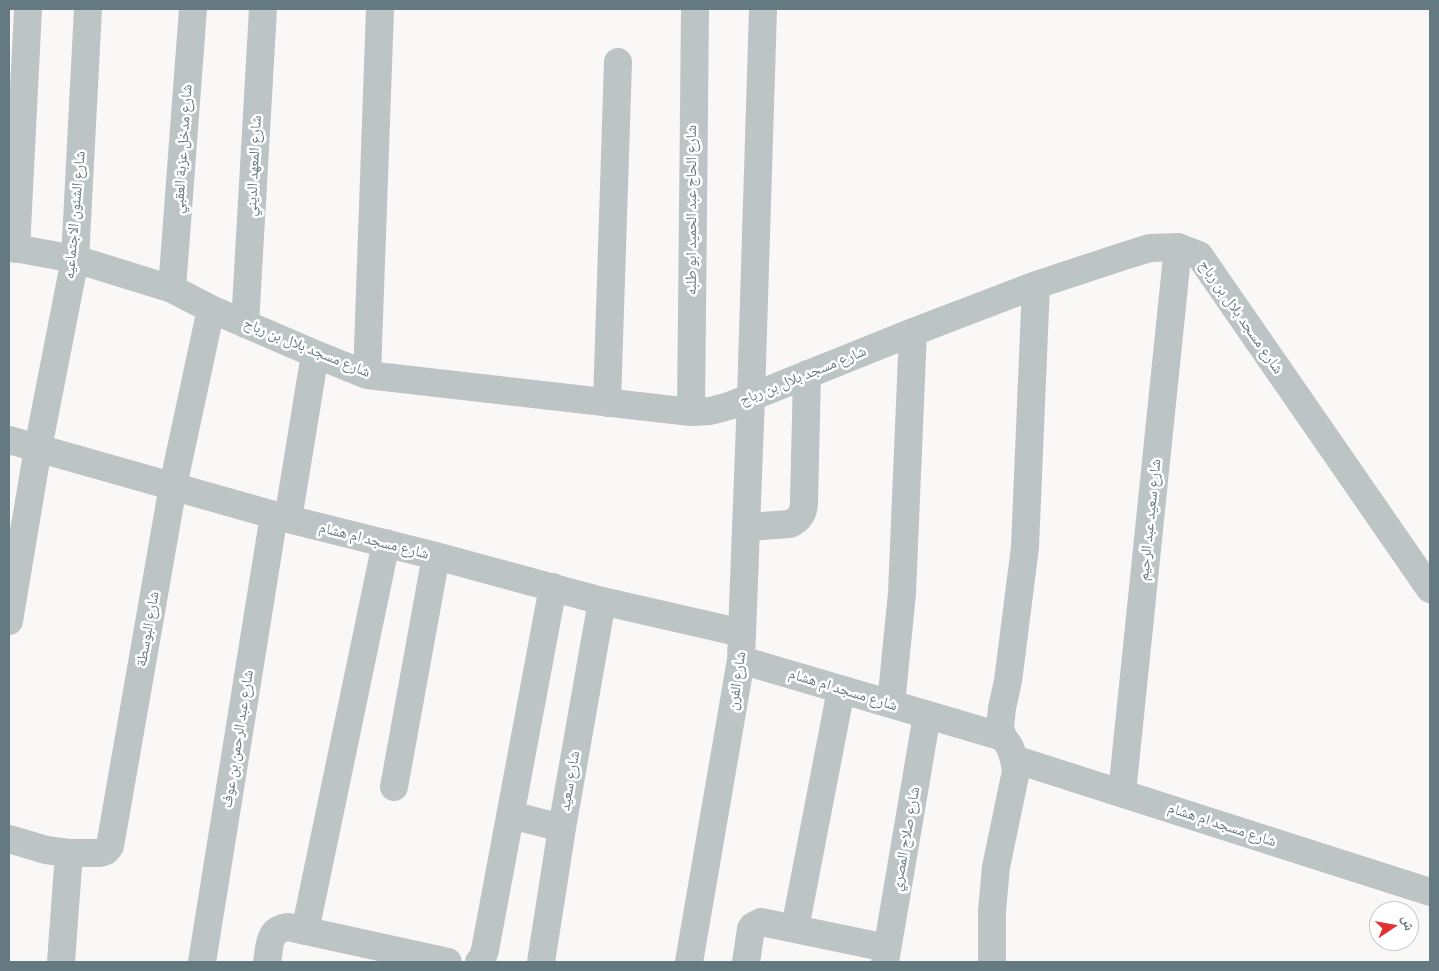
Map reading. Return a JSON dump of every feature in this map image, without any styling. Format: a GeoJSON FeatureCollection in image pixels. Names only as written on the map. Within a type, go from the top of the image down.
{"type":"FeatureCollection","features":[{"type":"Feature","properties":{"kind":"street"},"geometry":{"type":"LineString","coordinates":[[13,248],[28,9]]}},
{"type":"Feature","properties":{"kind":"street","name":"شارع الشئون الاجتماعيه"},"geometry":{"type":"LineString","coordinates":[[9,621],[38,448],[75,259],[88,9]]}},
{"type":"Feature","properties":{"kind":"street","name":"شارع مدخل عزبة العقبي"},"geometry":{"type":"LineString","coordinates":[[172,289],[193,9]]}},
{"type":"Feature","properties":{"kind":"street","name":"شارع المعهد الديني"},"geometry":{"type":"LineString","coordinates":[[245,324],[263,9]]}},
{"type":"Feature","properties":{"kind":"street"},"geometry":{"type":"LineString","coordinates":[[367,375],[380,9]]}},
{"type":"Feature","properties":{"kind":"street","name":"شارع الحاج عبد الحميد ابو طلبه"},"geometry":{"type":"LineString","coordinates":[[690,412],[695,9]]}},
{"type":"Feature","properties":{"kind":"street","name":"شارع الفرن"},"geometry":{"type":"LineString","coordinates":[[689,962],[741,660],[747,528],[762,9]]}},
{"type":"Feature","properties":{"kind":"street"},"geometry":{"type":"LineString","coordinates":[[607,403],[618,62]]}},
{"type":"Feature","properties":{"kind":"street","name":"شارع مسجد بلال بن رباح"},"geometry":{"type":"LineString","coordinates":[[13,248],[75,259],[172,289],[245,324],[367,375],[690,412],[710,411],[729,406],[1036,285],[1150,248],[1178,248],[1199,256],[1430,589]]}},
{"type":"Feature","properties":{"kind":"street","name":"شارع سعيد عبد الرحيم"},"geometry":{"type":"LineString","coordinates":[[1122,793],[1178,248]]}},
{"type":"Feature","properties":{"kind":"street"},"geometry":{"type":"LineString","coordinates":[[992,962],[992,911],[996,867],[1016,771],[1000,728],[1025,547],[1036,285]]}},
{"type":"Feature","properties":{"kind":"street","name":"شارع البوسطة"},"geometry":{"type":"LineString","coordinates":[[9,839],[46,850],[69,853],[100,854],[110,846],[173,486],[211,309]]}},
{"type":"Feature","properties":{"kind":"street"},"geometry":{"type":"LineString","coordinates":[[890,704],[902,593],[913,332]]}},
{"type":"Feature","properties":{"kind":"street","name":"شارع عبد الرحمن بن عوف"},"geometry":{"type":"LineString","coordinates":[[202,962],[281,517],[315,354]]}},
{"type":"Feature","properties":{"kind":"street"},"geometry":{"type":"LineString","coordinates":[[747,528],[790,524],[802,513],[804,502],[808,374]]}},
{"type":"Feature","properties":{"kind":"street","name":"شارع مسجد ام هشام"},"geometry":{"type":"LineString","coordinates":[[9,440],[281,517],[436,556],[602,601],[742,633]]}},
{"type":"Feature","properties":{"kind":"street"},"geometry":{"type":"LineString","coordinates":[[305,931],[386,543]]}},
{"type":"Feature","properties":{"kind":"street"},"geometry":{"type":"LineString","coordinates":[[394,786],[436,556]]}},
{"type":"Feature","properties":{"kind":"street"},"geometry":{"type":"LineString","coordinates":[[479,962],[485,950],[553,587]]}},
{"type":"Feature","properties":{"kind":"street","name":"شارع سعيد"},"geometry":{"type":"LineString","coordinates":[[541,962],[562,828],[602,601]]}},
{"type":"Feature","properties":{"kind":"street","name":"شارع مسجد ام هشام"},"geometry":{"type":"LineString","coordinates":[[741,660],[927,715],[1122,793],[1430,892]]}},
{"type":"Feature","properties":{"kind":"street"},"geometry":{"type":"LineString","coordinates":[[795,928],[841,690]]}},
{"type":"Feature","properties":{"kind":"street","name":"شارع صلاح المصري"},"geometry":{"type":"LineString","coordinates":[[886,955],[927,715]]}},
{"type":"Feature","properties":{"kind":"street"},"geometry":{"type":"LineString","coordinates":[[511,815],[562,828]]}},
{"type":"Feature","properties":{"kind":"street"},"geometry":{"type":"LineString","coordinates":[[61,962],[69,853]]}},
{"type":"Feature","properties":{"kind":"street"},"geometry":{"type":"LineString","coordinates":[[746,962],[752,929],[757,923],[765,922],[795,928],[886,955]]}},
{"type":"Feature","properties":{"kind":"street"},"geometry":{"type":"LineString","coordinates":[[267,962],[274,931],[288,927],[402,957],[448,962]]}}]}
